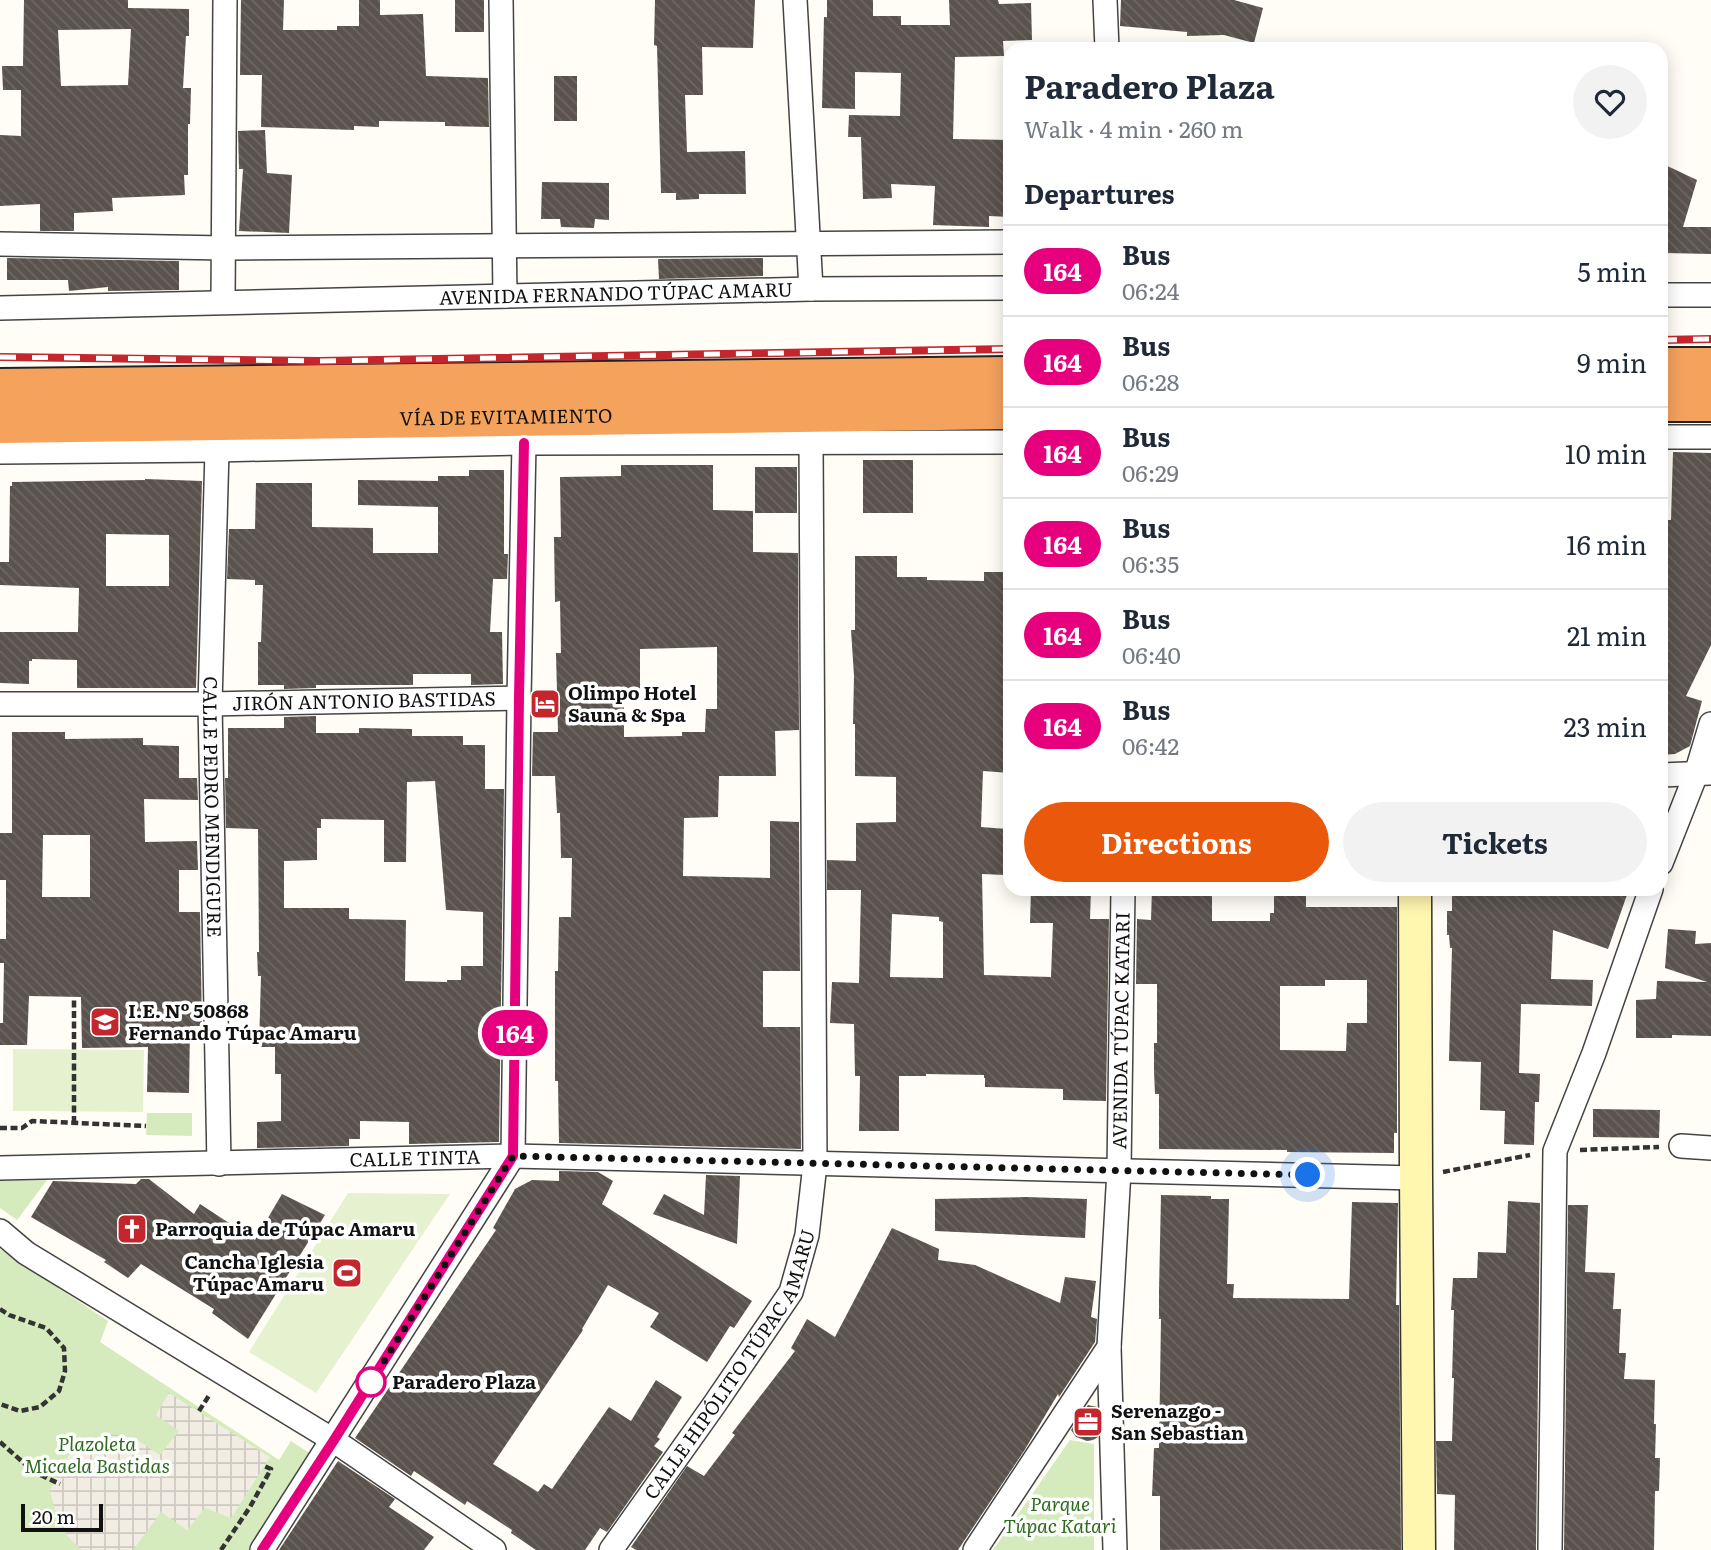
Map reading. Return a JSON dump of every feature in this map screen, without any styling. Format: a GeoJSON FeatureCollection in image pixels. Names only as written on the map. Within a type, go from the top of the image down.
{"type":"FeatureCollection","features":[{"type":"Feature","properties":{"kind":"highway"},"geometry":{"type":"LineString","coordinates":[[1668,367],[1711,367]]}},
{"type":"Feature","properties":{"kind":"highway","name":"VÍA DE EVITAMIENTO"},"geometry":{"type":"LineString","coordinates":[[0,388],[1003,376]]}},
{"type":"Feature","properties":{"kind":"highway"},"geometry":{"type":"LineString","coordinates":[[1668,402],[1711,402]]}},
{"type":"Feature","properties":{"kind":"highway","name":"VÍA DE EVITAMIENTO"},"geometry":{"type":"LineString","coordinates":[[0,424],[1003,410]]}},
{"type":"Feature","properties":{"kind":"main road"},"geometry":{"type":"LineString","coordinates":[[1415,896],[1419,1550]]}},
{"type":"Feature","properties":{"kind":"street"},"geometry":{"type":"LineString","coordinates":[[223,302],[225,0]]}},
{"type":"Feature","properties":{"kind":"street"},"geometry":{"type":"LineString","coordinates":[[501,0],[505,296]]}},
{"type":"Feature","properties":{"kind":"street"},"geometry":{"type":"LineString","coordinates":[[795,0],[811,289]]}},
{"type":"Feature","properties":{"kind":"street"},"geometry":{"type":"LineString","coordinates":[[1105,0],[1107,42]]}},
{"type":"Feature","properties":{"kind":"street"},"geometry":{"type":"LineString","coordinates":[[0,244],[225,248],[1003,242]]}},
{"type":"Feature","properties":{"kind":"street","name":"AVENIDA FERNANDO TÚPAC AMARU"},"geometry":{"type":"LineString","coordinates":[[0,308],[811,289],[1003,288]]}},
{"type":"Feature","properties":{"kind":"street"},"geometry":{"type":"LineString","coordinates":[[1668,295],[1711,295]]}},
{"type":"Feature","properties":{"kind":"street"},"geometry":{"type":"LineString","coordinates":[[1668,437],[1711,437]]}},
{"type":"Feature","properties":{"kind":"street"},"geometry":{"type":"LineString","coordinates":[[0,452],[524,443],[1003,442]]}},
{"type":"Feature","properties":{"kind":"street"},"geometry":{"type":"LineString","coordinates":[[262,1550],[513,1156],[524,443]]}},
{"type":"Feature","properties":{"kind":"street","name":"CALLE HIPÓLITO TÚPAC AMARU"},"geometry":{"type":"LineString","coordinates":[[611,1550],[791,1292],[807,1235],[815,1164],[811,443]]}},
{"type":"Feature","properties":{"kind":"street","name":"CALLE PEDRO MENDIGURE"},"geometry":{"type":"LineString","coordinates":[[217,450],[210,704],[219,1164]]}},
{"type":"Feature","properties":{"kind":"street","name":"JIRÓN ANTONIO BASTIDAS"},"geometry":{"type":"LineString","coordinates":[[0,704],[210,704],[519,698]]}},
{"type":"Feature","properties":{"kind":"street"},"geometry":{"type":"LineString","coordinates":[[1668,848],[1703,774],[1711,724]]}},
{"type":"Feature","properties":{"kind":"street"},"geometry":{"type":"LineString","coordinates":[[1668,775],[1703,774]]}},
{"type":"Feature","properties":{"kind":"street","name":"AVENIDA TÚPAC KATARI"},"geometry":{"type":"LineString","coordinates":[[1115,1550],[1109,1347],[1119,1170],[1123,896]]}},
{"type":"Feature","properties":{"kind":"street"},"geometry":{"type":"LineString","coordinates":[[1550,1550],[1555,1151],[1594,1053],[1649,896]]}},
{"type":"Feature","properties":{"kind":"street"},"geometry":{"type":"LineString","coordinates":[[1681,1146],[1711,1148]]}},
{"type":"Feature","properties":{"kind":"street","name":"CALLE TINTA"},"geometry":{"type":"LineString","coordinates":[[0,1168],[513,1156],[1416,1178]]}},
{"type":"Feature","properties":{"kind":"street"},"geometry":{"type":"LineString","coordinates":[[0,1231],[26,1253],[334,1440],[494,1550]]}},
{"type":"Feature","properties":{"kind":"street"},"geometry":{"type":"LineString","coordinates":[[975,1550],[1109,1347]]}},
{"type":"Feature","properties":{"kind":"path"},"geometry":{"type":"LineString","coordinates":[[74,997],[74,1123]]}},
{"type":"Feature","properties":{"kind":"path"},"geometry":{"type":"LineString","coordinates":[[0,1128],[22,1128],[32,1121],[146,1126]]}},
{"type":"Feature","properties":{"kind":"path"},"geometry":{"type":"LineString","coordinates":[[0,1404],[20,1411],[40,1407],[59,1391],[65,1371],[64,1348],[46,1328],[1,1311]]}},
{"type":"Feature","properties":{"kind":"path"},"geometry":{"type":"LineString","coordinates":[[0,1442],[34,1472],[60,1484]]}},
{"type":"Feature","properties":{"kind":"path"},"geometry":{"type":"LineString","coordinates":[[221,1550],[271,1469],[264,1466]]}},
{"type":"Feature","properties":{"kind":"green space"},"geometry":{"type":"Polygon","coordinates":[[[13,1049],[144,1050],[143,1112],[13,1111],[13,1049]]]}},
{"type":"Feature","properties":{"kind":"green space"},"geometry":{"type":"Polygon","coordinates":[[[147,1113],[192,1113],[192,1136],[146,1135],[147,1113]]]}},
{"type":"Feature","properties":{"kind":"green space"},"geometry":{"type":"Polygon","coordinates":[[[47,1180],[17,1220],[0,1208],[0,1181],[47,1180]]]}},
{"type":"Feature","properties":{"kind":"green space","name":"Cancha Iglesia Túpac Amaru"},"geometry":{"type":"Polygon","coordinates":[[[348,1193],[450,1194],[316,1393],[249,1352],[348,1193]]]}},
{"type":"Feature","properties":{"kind":"green space","name":"Plazoleta Micaela Bastidas"},"geometry":{"type":"Polygon","coordinates":[[[0,1249],[108,1321],[100,1342],[279,1460],[291,1441],[314,1456],[251,1550],[0,1550],[0,1249]]]}},
{"type":"Feature","properties":{"kind":"green space","name":"Parque Túpac Katari"},"geometry":{"type":"Polygon","coordinates":[[[1070,1440],[1094,1444],[1094,1550],[993,1550],[1070,1440]]]}},
{"type":"Feature","properties":{"kind":"shaded area"},"geometry":{"type":"Polygon","coordinates":[[[169,1393],[270,1457],[231,1518],[205,1508],[187,1530],[161,1512],[133,1550],[82,1550],[68,1537],[58,1521],[50,1491],[70,1453],[103,1434],[121,1435],[137,1440],[160,1455],[179,1431],[156,1415],[169,1393]]]}},
{"type":"Feature","properties":{"kind":"building"},"geometry":{"type":"Polygon","coordinates":[[[24,0],[128,0],[128,8],[189,9],[183,88],[191,88],[188,175],[184,175],[185,195],[112,198],[113,211],[74,213],[74,231],[40,231],[40,204],[0,206],[0,135],[21,136],[21,90],[3,90],[2,66],[23,66],[24,0]],[[131,29],[58,30],[61,86],[128,85],[131,29]]]}},
{"type":"Feature","properties":{"kind":"building"},"geometry":{"type":"Polygon","coordinates":[[[241,0],[284,0],[283,30],[337,30],[337,26],[359,26],[359,0],[380,0],[380,15],[423,14],[426,76],[488,78],[489,127],[445,126],[445,122],[379,121],[379,127],[354,126],[354,130],[261,127],[262,75],[240,75],[241,0]]]}},
{"type":"Feature","properties":{"kind":"building"},"geometry":{"type":"Polygon","coordinates":[[[455,0],[484,0],[484,32],[455,32],[455,0]]]}},
{"type":"Feature","properties":{"kind":"building"},"geometry":{"type":"Polygon","coordinates":[[[655,0],[755,0],[753,48],[702,47],[703,95],[685,95],[687,152],[745,151],[746,194],[699,194],[699,199],[676,200],[676,193],[661,193],[657,46],[654,45],[655,0]]]}},
{"type":"Feature","properties":{"kind":"building"},"geometry":{"type":"Polygon","coordinates":[[[827,0],[873,0],[873,16],[901,16],[901,25],[950,25],[949,0],[998,0],[999,4],[1031,3],[1032,40],[1003,41],[1003,56],[955,57],[953,139],[1003,140],[1003,217],[989,216],[989,227],[933,225],[935,186],[891,184],[892,198],[863,199],[861,137],[848,137],[849,115],[900,116],[901,73],[855,72],[855,109],[822,108],[824,17],[827,17],[827,0]]]}},
{"type":"Feature","properties":{"kind":"building"},"geometry":{"type":"Polygon","coordinates":[[[1121,0],[1234,0],[1263,8],[1254,42],[1224,35],[1187,36],[1187,32],[1120,26],[1121,0]]]}},
{"type":"Feature","properties":{"kind":"building"},"geometry":{"type":"Polygon","coordinates":[[[554,76],[577,76],[577,121],[554,121],[554,76]]]}},
{"type":"Feature","properties":{"kind":"building"},"geometry":{"type":"Polygon","coordinates":[[[265,130],[267,173],[292,175],[289,233],[239,231],[243,169],[239,169],[238,131],[265,130]]]}},
{"type":"Feature","properties":{"kind":"building"},"geometry":{"type":"Polygon","coordinates":[[[1668,166],[1697,180],[1683,227],[1711,227],[1711,254],[1668,253],[1668,166]]]}},
{"type":"Feature","properties":{"kind":"building"},"geometry":{"type":"Polygon","coordinates":[[[542,182],[609,183],[609,220],[595,219],[594,228],[561,227],[560,219],[541,219],[542,182]]]}},
{"type":"Feature","properties":{"kind":"building"},"geometry":{"type":"Polygon","coordinates":[[[7,258],[179,261],[179,290],[108,291],[108,287],[69,291],[68,280],[7,280],[7,258]]]}},
{"type":"Feature","properties":{"kind":"building"},"geometry":{"type":"Polygon","coordinates":[[[763,258],[763,276],[659,279],[658,259],[763,258]]]}},
{"type":"Feature","properties":{"kind":"building"},"geometry":{"type":"Polygon","coordinates":[[[1673,452],[1711,453],[1711,645],[1686,696],[1702,701],[1690,746],[1668,754],[1668,520],[1671,520],[1673,452]]]}},
{"type":"Feature","properties":{"kind":"building"},"geometry":{"type":"Polygon","coordinates":[[[863,460],[913,460],[913,513],[863,513],[863,460]]]}},
{"type":"Feature","properties":{"kind":"building"},"geometry":{"type":"Polygon","coordinates":[[[621,465],[713,465],[713,510],[753,511],[753,552],[798,553],[799,730],[775,731],[776,776],[719,776],[718,817],[684,818],[683,876],[770,878],[770,821],[799,822],[800,971],[763,971],[763,1027],[800,1027],[801,1149],[559,1143],[558,1081],[555,1081],[555,971],[558,971],[559,917],[571,917],[572,858],[561,858],[560,813],[557,813],[555,776],[532,776],[533,732],[558,732],[556,653],[561,653],[560,601],[555,602],[554,537],[561,537],[560,477],[621,476],[621,465]],[[717,647],[640,649],[640,694],[624,694],[624,737],[682,736],[682,732],[705,732],[706,709],[717,709],[717,647]]]}},
{"type":"Feature","properties":{"kind":"building"},"geometry":{"type":"Polygon","coordinates":[[[755,467],[797,467],[797,513],[755,513],[755,467]]]}},
{"type":"Feature","properties":{"kind":"building"},"geometry":{"type":"Polygon","coordinates":[[[469,470],[504,470],[504,554],[508,554],[507,579],[493,579],[490,632],[502,632],[503,684],[471,685],[471,674],[413,674],[413,685],[316,685],[316,688],[284,689],[284,685],[258,685],[258,642],[261,642],[263,585],[255,585],[255,580],[227,579],[229,529],[255,529],[256,483],[312,483],[312,527],[373,528],[373,553],[438,553],[438,507],[358,505],[358,480],[438,481],[438,476],[469,476],[469,470]]]}},
{"type":"Feature","properties":{"kind":"building"},"geometry":{"type":"Polygon","coordinates":[[[202,481],[196,688],[77,688],[77,660],[32,659],[29,661],[29,684],[0,683],[0,632],[78,632],[79,588],[0,585],[0,562],[9,562],[12,482],[202,481]],[[106,534],[106,586],[169,586],[169,535],[106,534]]]}},
{"type":"Feature","properties":{"kind":"building"},"geometry":{"type":"Polygon","coordinates":[[[855,556],[897,556],[897,577],[984,581],[984,572],[1003,572],[1003,772],[983,771],[981,827],[1003,829],[1003,875],[982,874],[984,975],[1051,977],[1053,923],[1030,923],[1031,896],[1091,896],[1090,919],[1109,919],[1106,1101],[1063,1100],[1063,1089],[985,1087],[984,1075],[899,1076],[899,1131],[859,1131],[860,1076],[855,1076],[854,1024],[830,1023],[832,982],[859,983],[861,890],[827,890],[827,860],[856,861],[856,823],[896,822],[896,777],[855,776],[851,630],[855,630],[855,556]],[[892,914],[890,977],[943,978],[943,922],[939,921],[939,917],[892,914]]]}},
{"type":"Feature","properties":{"kind":"building"},"geometry":{"type":"Polygon","coordinates":[[[316,716],[316,733],[359,733],[359,728],[412,729],[412,736],[463,736],[463,745],[485,745],[485,789],[504,789],[499,1142],[409,1144],[409,1122],[360,1121],[360,1139],[349,1139],[349,1146],[257,1148],[257,1122],[281,1121],[281,1074],[275,1074],[275,1047],[259,1047],[261,976],[258,976],[257,952],[258,829],[226,828],[228,728],[284,728],[284,717],[316,716]],[[435,781],[407,782],[406,862],[384,862],[384,820],[321,819],[321,828],[317,828],[317,860],[284,861],[284,908],[349,908],[349,919],[406,920],[405,981],[461,980],[461,966],[483,966],[483,912],[446,910],[435,781]]]}},
{"type":"Feature","properties":{"kind":"building"},"geometry":{"type":"Polygon","coordinates":[[[12,732],[65,732],[65,739],[143,738],[143,745],[179,746],[179,778],[197,778],[198,800],[144,799],[145,842],[197,841],[198,870],[179,870],[179,912],[200,912],[202,1026],[190,1026],[189,1093],[147,1092],[148,1047],[82,1048],[81,997],[29,996],[27,1045],[0,1045],[4,963],[0,963],[0,939],[6,939],[6,880],[0,880],[0,833],[12,833],[12,732]],[[43,835],[42,897],[90,897],[90,835],[43,835]]]}},
{"type":"Feature","properties":{"kind":"building"},"geometry":{"type":"Polygon","coordinates":[[[1152,896],[1212,896],[1212,921],[1270,921],[1270,913],[1274,913],[1274,896],[1306,896],[1306,907],[1397,907],[1397,1133],[1394,1133],[1394,1153],[1159,1149],[1159,1094],[1155,1094],[1154,1071],[1157,984],[1136,984],[1137,919],[1151,920],[1152,896]],[[1325,980],[1325,986],[1280,986],[1280,1050],[1346,1051],[1347,1023],[1367,1023],[1367,980],[1325,980]]]}},
{"type":"Feature","properties":{"kind":"building"},"geometry":{"type":"Polygon","coordinates":[[[1452,896],[1627,896],[1608,949],[1553,930],[1551,979],[1593,980],[1592,1006],[1521,1004],[1519,1073],[1540,1074],[1539,1102],[1535,1102],[1534,1145],[1504,1144],[1505,1111],[1480,1110],[1481,1062],[1449,1061],[1452,948],[1447,935],[1447,911],[1452,911],[1452,896]]]}},
{"type":"Feature","properties":{"kind":"building"},"geometry":{"type":"Polygon","coordinates":[[[1668,929],[1696,931],[1695,944],[1711,943],[1711,1036],[1636,1038],[1636,1000],[1656,999],[1657,981],[1707,982],[1665,968],[1668,929]]]}},
{"type":"Feature","properties":{"kind":"building"},"geometry":{"type":"Polygon","coordinates":[[[1593,1109],[1660,1110],[1659,1138],[1593,1137],[1593,1109]]]}},
{"type":"Feature","properties":{"kind":"building"},"geometry":{"type":"Polygon","coordinates":[[[559,1171],[598,1172],[613,1181],[602,1204],[752,1301],[734,1328],[730,1326],[707,1362],[650,1327],[659,1313],[608,1285],[583,1330],[493,1464],[538,1492],[544,1484],[552,1489],[609,1407],[631,1421],[656,1380],[682,1397],[657,1437],[660,1439],[654,1446],[663,1452],[607,1532],[600,1528],[585,1550],[536,1550],[511,1533],[512,1530],[467,1501],[465,1505],[414,1471],[411,1476],[355,1438],[496,1230],[493,1228],[515,1189],[532,1180],[559,1181],[559,1171]]]}},
{"type":"Feature","properties":{"kind":"building"},"geometry":{"type":"Polygon","coordinates":[[[706,1175],[740,1176],[737,1244],[653,1214],[664,1194],[704,1215],[706,1175]]]}},
{"type":"Feature","properties":{"kind":"building"},"geometry":{"type":"Polygon","coordinates":[[[141,1179],[149,1179],[194,1214],[200,1204],[255,1240],[282,1194],[325,1215],[248,1339],[212,1313],[214,1309],[141,1264],[128,1278],[104,1262],[106,1260],[31,1217],[53,1181],[136,1184],[141,1179]]]}},
{"type":"Feature","properties":{"kind":"building"},"geometry":{"type":"Polygon","coordinates":[[[1161,1195],[1229,1199],[1227,1284],[1234,1284],[1233,1298],[1349,1299],[1352,1202],[1398,1203],[1396,1305],[1399,1305],[1401,1550],[1160,1550],[1160,1496],[1152,1496],[1154,1448],[1159,1448],[1161,1195]]]}},
{"type":"Feature","properties":{"kind":"building"},"geometry":{"type":"Polygon","coordinates":[[[935,1199],[1087,1199],[1085,1238],[935,1231],[935,1199]]]}},
{"type":"Feature","properties":{"kind":"building"},"geometry":{"type":"Polygon","coordinates":[[[1508,1201],[1540,1203],[1536,1550],[1454,1550],[1455,1495],[1437,1494],[1436,1441],[1452,1441],[1453,1278],[1477,1278],[1478,1252],[1506,1253],[1508,1201]]]}},
{"type":"Feature","properties":{"kind":"building"},"geometry":{"type":"Polygon","coordinates":[[[1568,1205],[1588,1205],[1585,1272],[1615,1273],[1613,1309],[1621,1309],[1619,1353],[1626,1353],[1624,1379],[1655,1380],[1655,1458],[1660,1458],[1659,1491],[1655,1491],[1654,1550],[1564,1550],[1568,1205]]]}},
{"type":"Feature","properties":{"kind":"building"},"geometry":{"type":"Polygon","coordinates":[[[892,1228],[939,1249],[938,1260],[975,1265],[1060,1303],[1065,1277],[1096,1281],[1091,1317],[1097,1319],[1095,1342],[1059,1397],[1058,1394],[1024,1451],[958,1550],[636,1550],[631,1547],[687,1466],[704,1476],[735,1435],[732,1433],[795,1351],[791,1348],[807,1319],[835,1337],[892,1228]]]}},
{"type":"Feature","properties":{"kind":"building","name":"Serenazgo - San Sebastian"},"geometry":{"type":"Polygon","coordinates":[[[1088,1405],[1097,1407],[1098,1437],[1087,1441],[1076,1437],[1071,1430],[1088,1405]]]}},
{"type":"Feature","properties":{"kind":"building"},"geometry":{"type":"Polygon","coordinates":[[[338,1461],[395,1499],[389,1507],[434,1537],[424,1550],[279,1550],[338,1461]]]}},
{"type":"Feature","properties":{"kind":"railway"},"geometry":{"type":"LineString","coordinates":[[1668,340],[1711,339]]}},
{"type":"Feature","properties":{"kind":"railway"},"geometry":{"type":"LineString","coordinates":[[0,357],[320,361],[1003,349]]}},
{"type":"Feature","properties":{"kind":"bus line","name":"164"},"geometry":{"type":"LineString","coordinates":[[262,1550],[513,1156],[524,443]]}},
{"type":"Feature","properties":{"kind":"place","name":"Olimpo Hotel Sauna & Spa"},"geometry":{"type":"Point","coordinates":[545,704]}},
{"type":"Feature","properties":{"kind":"place","name":"I.E. Nº 50868 Fernando Túpac Amaru"},"geometry":{"type":"Point","coordinates":[105,1022]}},
{"type":"Feature","properties":{"kind":"place","name":"Parroquia de Túpac Amaru"},"geometry":{"type":"Point","coordinates":[132,1229]}},
{"type":"Feature","properties":{"kind":"place","name":"Cancha Iglesia Túpac Amaru"},"geometry":{"type":"Point","coordinates":[347,1273]}},
{"type":"Feature","properties":{"kind":"place","name":"Paradero Plaza"},"geometry":{"type":"Point","coordinates":[371,1382]}},
{"type":"Feature","properties":{"kind":"place","name":"Serenazgo - San Sebastian"},"geometry":{"type":"Point","coordinates":[1088,1422]}},
{"type":"Feature","properties":{"kind":"route"},"geometry":{"type":"LineString","coordinates":[[371,1382],[513,1156],[1308,1175]]}}]}
